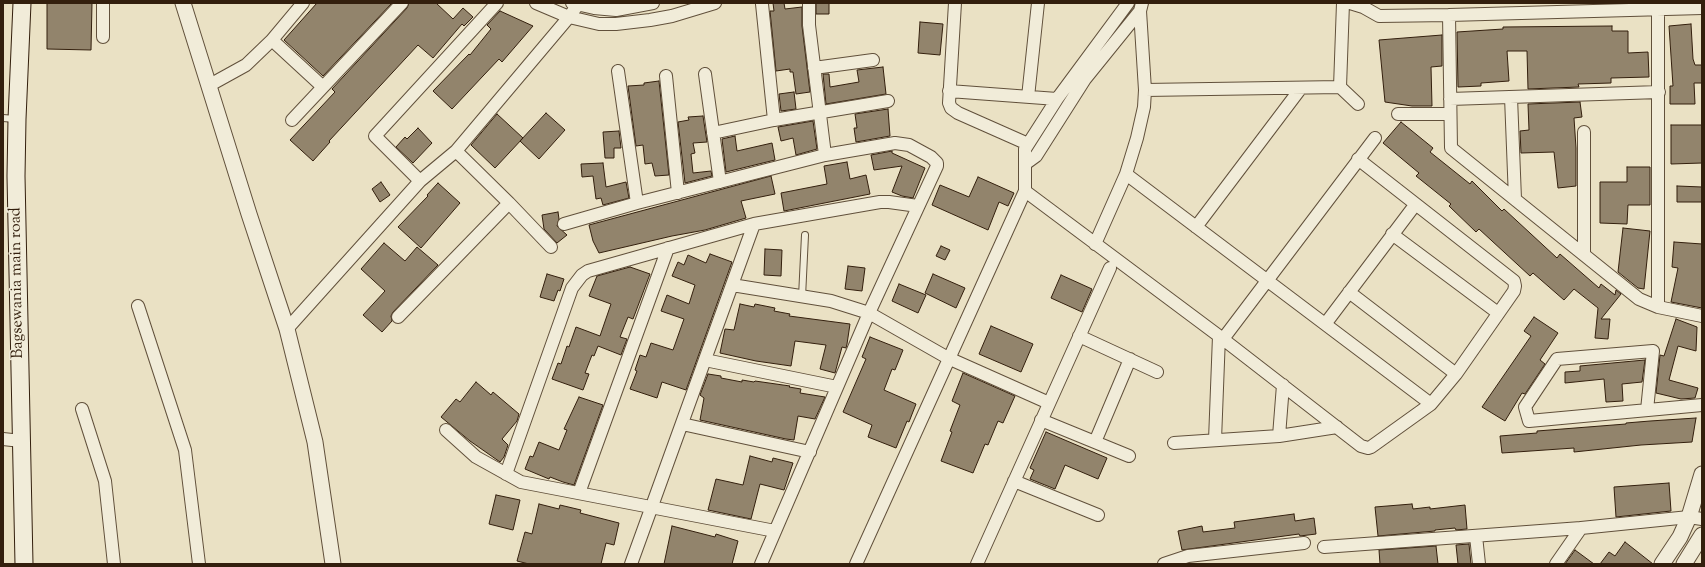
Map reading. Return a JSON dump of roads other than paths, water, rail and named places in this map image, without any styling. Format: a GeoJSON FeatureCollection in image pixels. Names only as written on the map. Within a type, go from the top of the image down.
{"type":"FeatureCollection","features":[{"type":"Feature","properties":{"kind":"main road","name":"Bagsewania main road"},"geometry":{"type":"LineString","coordinates":[[22,3],[10,119],[16,176],[24,564]]}},
{"type":"Feature","properties":{"kind":"street"},"geometry":{"type":"LineString","coordinates":[[102,3],[103,37]]}},
{"type":"Feature","properties":{"kind":"street"},"geometry":{"type":"LineString","coordinates":[[183,3],[208,86],[288,329],[316,449],[333,564]]}},
{"type":"Feature","properties":{"kind":"street"},"geometry":{"type":"LineString","coordinates":[[208,86],[246,65],[272,40],[302,3]]}},
{"type":"Feature","properties":{"kind":"street"},"geometry":{"type":"LineString","coordinates":[[292,120],[402,3]]}},
{"type":"Feature","properties":{"kind":"street"},"geometry":{"type":"LineString","coordinates":[[420,181],[376,136],[497,3]]}},
{"type":"Feature","properties":{"kind":"street"},"geometry":{"type":"LineString","coordinates":[[536,3],[569,17],[599,24],[624,24],[672,16],[715,3]]}},
{"type":"Feature","properties":{"kind":"street"},"geometry":{"type":"LineString","coordinates":[[288,329],[420,181],[456,150],[569,17],[576,4],[604,10],[616,10],[653,3]]}},
{"type":"Feature","properties":{"kind":"street"},"geometry":{"type":"LineString","coordinates":[[809,3],[809,26],[825,155]]}},
{"type":"Feature","properties":{"kind":"street"},"geometry":{"type":"LineString","coordinates":[[955,3],[949,103],[951,108],[958,114],[1028,144]]}},
{"type":"Feature","properties":{"kind":"street"},"geometry":{"type":"LineString","coordinates":[[1028,97],[1038,3]]}},
{"type":"Feature","properties":{"kind":"street"},"geometry":{"type":"LineString","coordinates":[[856,564],[948,358],[1025,191],[1024,149],[1058,98],[1128,3]]}},
{"type":"Feature","properties":{"kind":"street"},"geometry":{"type":"LineString","coordinates":[[1340,87],[1343,3]]}},
{"type":"Feature","properties":{"kind":"street"},"geometry":{"type":"LineString","coordinates":[[1350,3],[1367,5],[1379,16],[1449,15],[1658,6],[1702,8]]}},
{"type":"Feature","properties":{"kind":"street"},"geometry":{"type":"LineString","coordinates":[[762,4],[774,120]]}},
{"type":"Feature","properties":{"kind":"street"},"geometry":{"type":"LineString","coordinates":[[1658,6],[1660,92],[1658,307]]}},
{"type":"Feature","properties":{"kind":"street"},"geometry":{"type":"LineString","coordinates":[[1095,244],[1126,174],[1142,121],[1145,90],[1141,7]]}},
{"type":"Feature","properties":{"kind":"street"},"geometry":{"type":"LineString","coordinates":[[1025,164],[1036,156],[1085,80],[1141,7]]}},
{"type":"Feature","properties":{"kind":"street"},"geometry":{"type":"LineString","coordinates":[[1449,15],[1451,148],[1638,299],[1658,307],[1702,316]]}},
{"type":"Feature","properties":{"kind":"street"},"geometry":{"type":"LineString","coordinates":[[272,40],[323,87]]}},
{"type":"Feature","properties":{"kind":"street"},"geometry":{"type":"LineString","coordinates":[[814,68],[873,60]]}},
{"type":"Feature","properties":{"kind":"street"},"geometry":{"type":"LineString","coordinates":[[618,71],[636,203]]}},
{"type":"Feature","properties":{"kind":"street"},"geometry":{"type":"LineString","coordinates":[[705,74],[720,182]]}},
{"type":"Feature","properties":{"kind":"street"},"geometry":{"type":"LineString","coordinates":[[666,76],[678,193]]}},
{"type":"Feature","properties":{"kind":"street"},"geometry":{"type":"LineString","coordinates":[[1145,90],[1340,87],[1358,104]]}},
{"type":"Feature","properties":{"kind":"street"},"geometry":{"type":"LineString","coordinates":[[1196,227],[1301,88]]}},
{"type":"Feature","properties":{"kind":"street"},"geometry":{"type":"LineString","coordinates":[[950,91],[1058,98]]}},
{"type":"Feature","properties":{"kind":"street"},"geometry":{"type":"LineString","coordinates":[[1450,99],[1660,92]]}},
{"type":"Feature","properties":{"kind":"street"},"geometry":{"type":"LineString","coordinates":[[1511,97],[1515,199]]}},
{"type":"Feature","properties":{"kind":"street"},"geometry":{"type":"LineString","coordinates":[[713,133],[774,120],[888,101]]}},
{"type":"Feature","properties":{"kind":"street"},"geometry":{"type":"LineString","coordinates":[[1398,114],[1450,114]]}},
{"type":"Feature","properties":{"kind":"street"},"geometry":{"type":"LineString","coordinates":[[1584,132],[1584,255]]}},
{"type":"Feature","properties":{"kind":"street"},"geometry":{"type":"LineString","coordinates":[[1215,440],[1221,337],[1268,281],[1375,138]]}},
{"type":"Feature","properties":{"kind":"street"},"geometry":{"type":"LineString","coordinates":[[564,224],[636,203],[825,155],[895,143],[909,145],[932,157],[937,166],[869,313],[761,564]]}},
{"type":"Feature","properties":{"kind":"street"},"geometry":{"type":"LineString","coordinates":[[456,150],[551,247]]}},
{"type":"Feature","properties":{"kind":"street"},"geometry":{"type":"LineString","coordinates":[[1025,191],[1221,337],[1361,446],[1371,447],[1431,404],[1456,374],[1514,291],[1514,281],[1358,159]]}},
{"type":"Feature","properties":{"kind":"street"},"geometry":{"type":"LineString","coordinates":[[1126,174],[1431,404]]}},
{"type":"Feature","properties":{"kind":"street"},"geometry":{"type":"LineString","coordinates":[[506,474],[576,282],[588,271],[754,224],[880,202],[918,206]]}},
{"type":"Feature","properties":{"kind":"street"},"geometry":{"type":"LineString","coordinates":[[398,317],[508,203]]}},
{"type":"Feature","properties":{"kind":"street"},"geometry":{"type":"LineString","coordinates":[[1326,324],[1415,205]]}},
{"type":"Feature","properties":{"kind":"street"},"geometry":{"type":"LineString","coordinates":[[631,564],[754,224]]}},
{"type":"Feature","properties":{"kind":"street"},"geometry":{"type":"LineString","coordinates":[[1392,234],[1498,313]]}},
{"type":"Feature","properties":{"kind":"street"},"geometry":{"type":"LineString","coordinates":[[578,493],[668,248]]}},
{"type":"Feature","properties":{"kind":"street"},"geometry":{"type":"LineString","coordinates":[[977,564],[1110,268]]}},
{"type":"Feature","properties":{"kind":"street"},"geometry":{"type":"LineString","coordinates":[[732,285],[831,301],[869,313],[948,358],[1049,402]]}},
{"type":"Feature","properties":{"kind":"street"},"geometry":{"type":"LineString","coordinates":[[1349,292],[1456,374]]}},
{"type":"Feature","properties":{"kind":"street"},"geometry":{"type":"LineString","coordinates":[[138,306],[185,450],[199,564]]}},
{"type":"Feature","properties":{"kind":"street"},"geometry":{"type":"LineString","coordinates":[[1079,336],[1157,372]]}},
{"type":"Feature","properties":{"kind":"street"},"geometry":{"type":"LineString","coordinates":[[1647,410],[1653,351],[1557,360],[1525,407],[1529,421],[1702,405]]}},
{"type":"Feature","properties":{"kind":"street"},"geometry":{"type":"LineString","coordinates":[[1095,442],[1130,359]]}},
{"type":"Feature","properties":{"kind":"street"},"geometry":{"type":"LineString","coordinates":[[705,360],[837,387]]}},
{"type":"Feature","properties":{"kind":"street"},"geometry":{"type":"LineString","coordinates":[[1279,436],[1283,385]]}},
{"type":"Feature","properties":{"kind":"street"},"geometry":{"type":"LineString","coordinates":[[82,409],[105,481],[114,564]]}},
{"type":"Feature","properties":{"kind":"street"},"geometry":{"type":"LineString","coordinates":[[1041,420],[1129,456]]}},
{"type":"Feature","properties":{"kind":"street"},"geometry":{"type":"LineString","coordinates":[[682,424],[810,452]]}},
{"type":"Feature","properties":{"kind":"street"},"geometry":{"type":"LineString","coordinates":[[1174,443],[1279,436],[1337,427]]}},
{"type":"Feature","properties":{"kind":"street"},"geometry":{"type":"LineString","coordinates":[[446,430],[476,457],[521,482],[775,531]]}},
{"type":"Feature","properties":{"kind":"street"},"geometry":{"type":"LineString","coordinates":[[3,439],[21,441]]}},
{"type":"Feature","properties":{"kind":"street"},"geometry":{"type":"LineString","coordinates":[[1662,564],[1680,537],[1696,518],[1702,474]]}},
{"type":"Feature","properties":{"kind":"street"},"geometry":{"type":"LineString","coordinates":[[1014,481],[1098,515]]}},
{"type":"Feature","properties":{"kind":"street"},"geometry":{"type":"LineString","coordinates":[[1324,547],[1696,518]]}},
{"type":"Feature","properties":{"kind":"street"},"geometry":{"type":"LineString","coordinates":[[1556,564],[1581,528]]}},
{"type":"Feature","properties":{"kind":"street"},"geometry":{"type":"LineString","coordinates":[[1684,564],[1702,535]]}},
{"type":"Feature","properties":{"kind":"street"},"geometry":{"type":"LineString","coordinates":[[1476,536],[1479,564]]}},
{"type":"Feature","properties":{"kind":"street"},"geometry":{"type":"LineString","coordinates":[[1164,564],[1188,556],[1304,543]]}},
{"type":"Feature","properties":{"kind":"lane"},"geometry":{"type":"LineString","coordinates":[[802,297],[805,235]]}}]}
